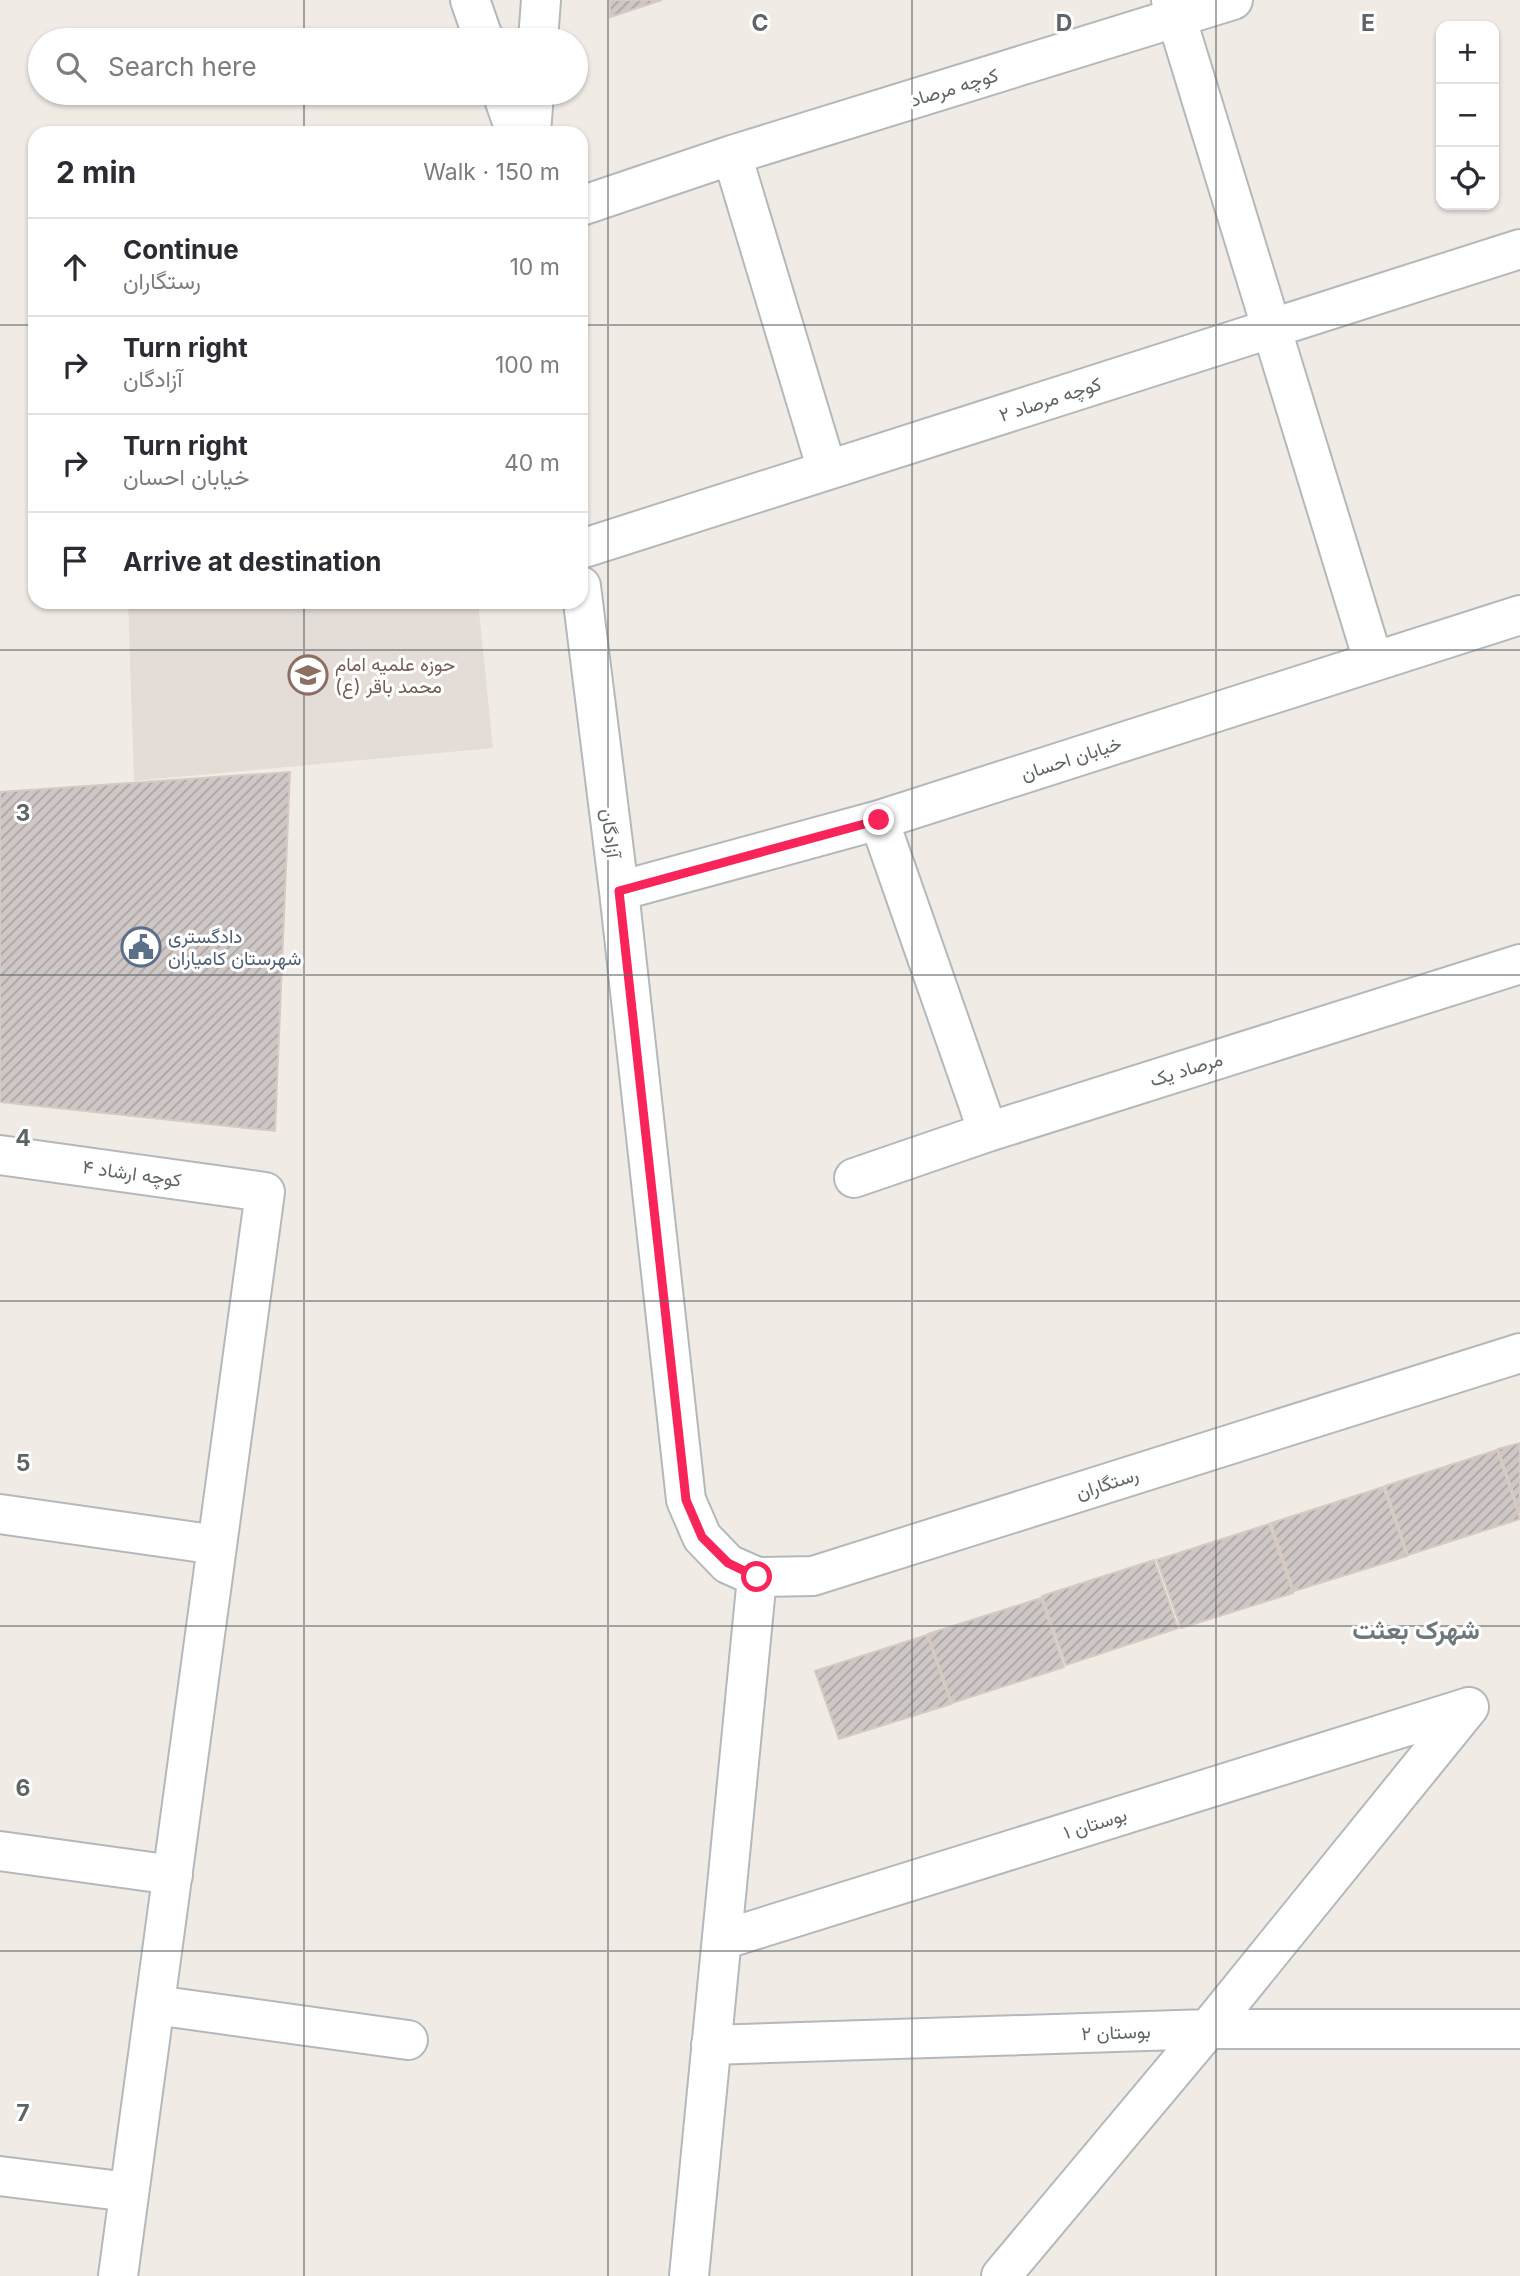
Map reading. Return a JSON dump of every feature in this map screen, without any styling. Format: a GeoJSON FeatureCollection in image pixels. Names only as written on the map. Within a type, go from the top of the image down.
{"type":"FeatureCollection","features":[{"type":"Feature","properties":{"kind":"street"},"geometry":{"type":"LineString","coordinates":[[470,0],[480,28]]}},
{"type":"Feature","properties":{"kind":"street"},"geometry":{"type":"LineString","coordinates":[[539,28],[541,0]]}},
{"type":"Feature","properties":{"kind":"street","name":"کوچه مرصاد"},"geometry":{"type":"LineString","coordinates":[[588,204],[1174,9],[1233,0]]}},
{"type":"Feature","properties":{"kind":"street"},"geometry":{"type":"LineString","coordinates":[[1174,9],[1373,660]]}},
{"type":"Feature","properties":{"kind":"street"},"geometry":{"type":"LineString","coordinates":[[506,105],[514,126]]}},
{"type":"Feature","properties":{"kind":"street"},"geometry":{"type":"LineString","coordinates":[[532,126],[533,105]]}},
{"type":"Feature","properties":{"kind":"street"},"geometry":{"type":"LineString","coordinates":[[732,155],[827,470]]}},
{"type":"Feature","properties":{"kind":"street","name":"کوچه مرصاد ۲"},"geometry":{"type":"LineString","coordinates":[[588,546],[1520,249]]}},
{"type":"Feature","properties":{"kind":"street","name":"آزادگان"},"geometry":{"type":"LineString","coordinates":[[584,609],[619,891],[686,1500],[702,1537]]}},
{"type":"Feature","properties":{"kind":"street","name":"خیابان احسان"},"geometry":{"type":"LineString","coordinates":[[619,891],[879,820],[1520,615]]}},
{"type":"Feature","properties":{"kind":"street"},"geometry":{"type":"LineString","coordinates":[[879,820],[988,1132]]}},
{"type":"Feature","properties":{"kind":"street","name":"مرصاد یک"},"geometry":{"type":"LineString","coordinates":[[853,1178],[988,1132],[1520,964]]}},
{"type":"Feature","properties":{"kind":"street","name":"کوچه ارشاد ۴"},"geometry":{"type":"LineString","coordinates":[[0,1155],[265,1192],[217,1545]]}},
{"type":"Feature","properties":{"kind":"street","name":"رستگاران"},"geometry":{"type":"LineString","coordinates":[[702,1537],[728,1563],[757,1577],[813,1576],[1520,1353]]}},
{"type":"Feature","properties":{"kind":"street"},"geometry":{"type":"LineString","coordinates":[[0,1514],[217,1545],[118,2276]]}},
{"type":"Feature","properties":{"kind":"street"},"geometry":{"type":"LineString","coordinates":[[689,2276],[757,1577]]}},
{"type":"Feature","properties":{"kind":"street","name":"بوستان ۱"},"geometry":{"type":"LineString","coordinates":[[722,1940],[1469,1707],[1208,2029]]}},
{"type":"Feature","properties":{"kind":"street"},"geometry":{"type":"LineString","coordinates":[[0,1852],[173,1875]]}},
{"type":"Feature","properties":{"kind":"street"},"geometry":{"type":"LineString","coordinates":[[155,2005],[408,2040]]}},
{"type":"Feature","properties":{"kind":"street"},"geometry":{"type":"LineString","coordinates":[[1001,2276],[1208,2029]]}},
{"type":"Feature","properties":{"kind":"street","name":"بوستان ۲"},"geometry":{"type":"LineString","coordinates":[[711,2045],[1208,2029],[1520,2029]]}},
{"type":"Feature","properties":{"kind":"street"},"geometry":{"type":"LineString","coordinates":[[0,2176],[130,2192]]}},
{"type":"Feature","properties":{"kind":"shaded area","name":"حوزه علمیه امام محمد باقر (ع)"},"geometry":{"type":"Polygon","coordinates":[[[128,609],[479,609],[493,748],[134,781],[128,609]]]}},
{"type":"Feature","properties":{"kind":"building"},"geometry":{"type":"Polygon","coordinates":[[[610,0],[662,0],[610,17],[610,0]]]}},
{"type":"Feature","properties":{"kind":"building","name":"دادگستری شهرستان کامیاران"},"geometry":{"type":"Polygon","coordinates":[[[290,772],[275,1131],[0,1102],[0,792],[290,772]]]}},
{"type":"Feature","properties":{"kind":"building"},"geometry":{"type":"Polygon","coordinates":[[[1520,1443],[1520,1513],[1498,1449],[1520,1443]]]}},
{"type":"Feature","properties":{"kind":"building"},"geometry":{"type":"Polygon","coordinates":[[[1497,1450],[1520,1519],[1408,1555],[1385,1486],[1497,1450]]]}},
{"type":"Feature","properties":{"kind":"building"},"geometry":{"type":"Polygon","coordinates":[[[1383,1487],[1407,1556],[1294,1591],[1271,1523],[1383,1487]]]}},
{"type":"Feature","properties":{"kind":"building"},"geometry":{"type":"Polygon","coordinates":[[[1269,1524],[1293,1593],[1181,1628],[1157,1560],[1269,1524]]]}},
{"type":"Feature","properties":{"kind":"building"},"geometry":{"type":"Polygon","coordinates":[[[1154,1560],[1178,1628],[1066,1665],[1042,1596],[1154,1560]]]}},
{"type":"Feature","properties":{"kind":"building"},"geometry":{"type":"Polygon","coordinates":[[[1041,1598],[1064,1667],[952,1703],[928,1634],[1041,1598]]]}},
{"type":"Feature","properties":{"kind":"building"},"geometry":{"type":"Polygon","coordinates":[[[927,1635],[951,1704],[839,1739],[815,1671],[927,1635]]]}},
{"type":"Feature","properties":{"kind":"place","name":"حوزه علمیه امام محمد باقر (ع)"},"geometry":{"type":"Point","coordinates":[308,675]}},
{"type":"Feature","properties":{"kind":"place","name":"دادگستری شهرستان کامیاران"},"geometry":{"type":"Point","coordinates":[141,947]}},
{"type":"Feature","properties":{"kind":"district","name":"شهرک بعثت"},"geometry":{"type":"Point","coordinates":[1416,1630]}},
{"type":"Feature","properties":{"kind":"route"},"geometry":{"type":"LineString","coordinates":[[757,1577],[728,1563],[702,1537],[686,1500],[619,891],[879,820]]}}]}
